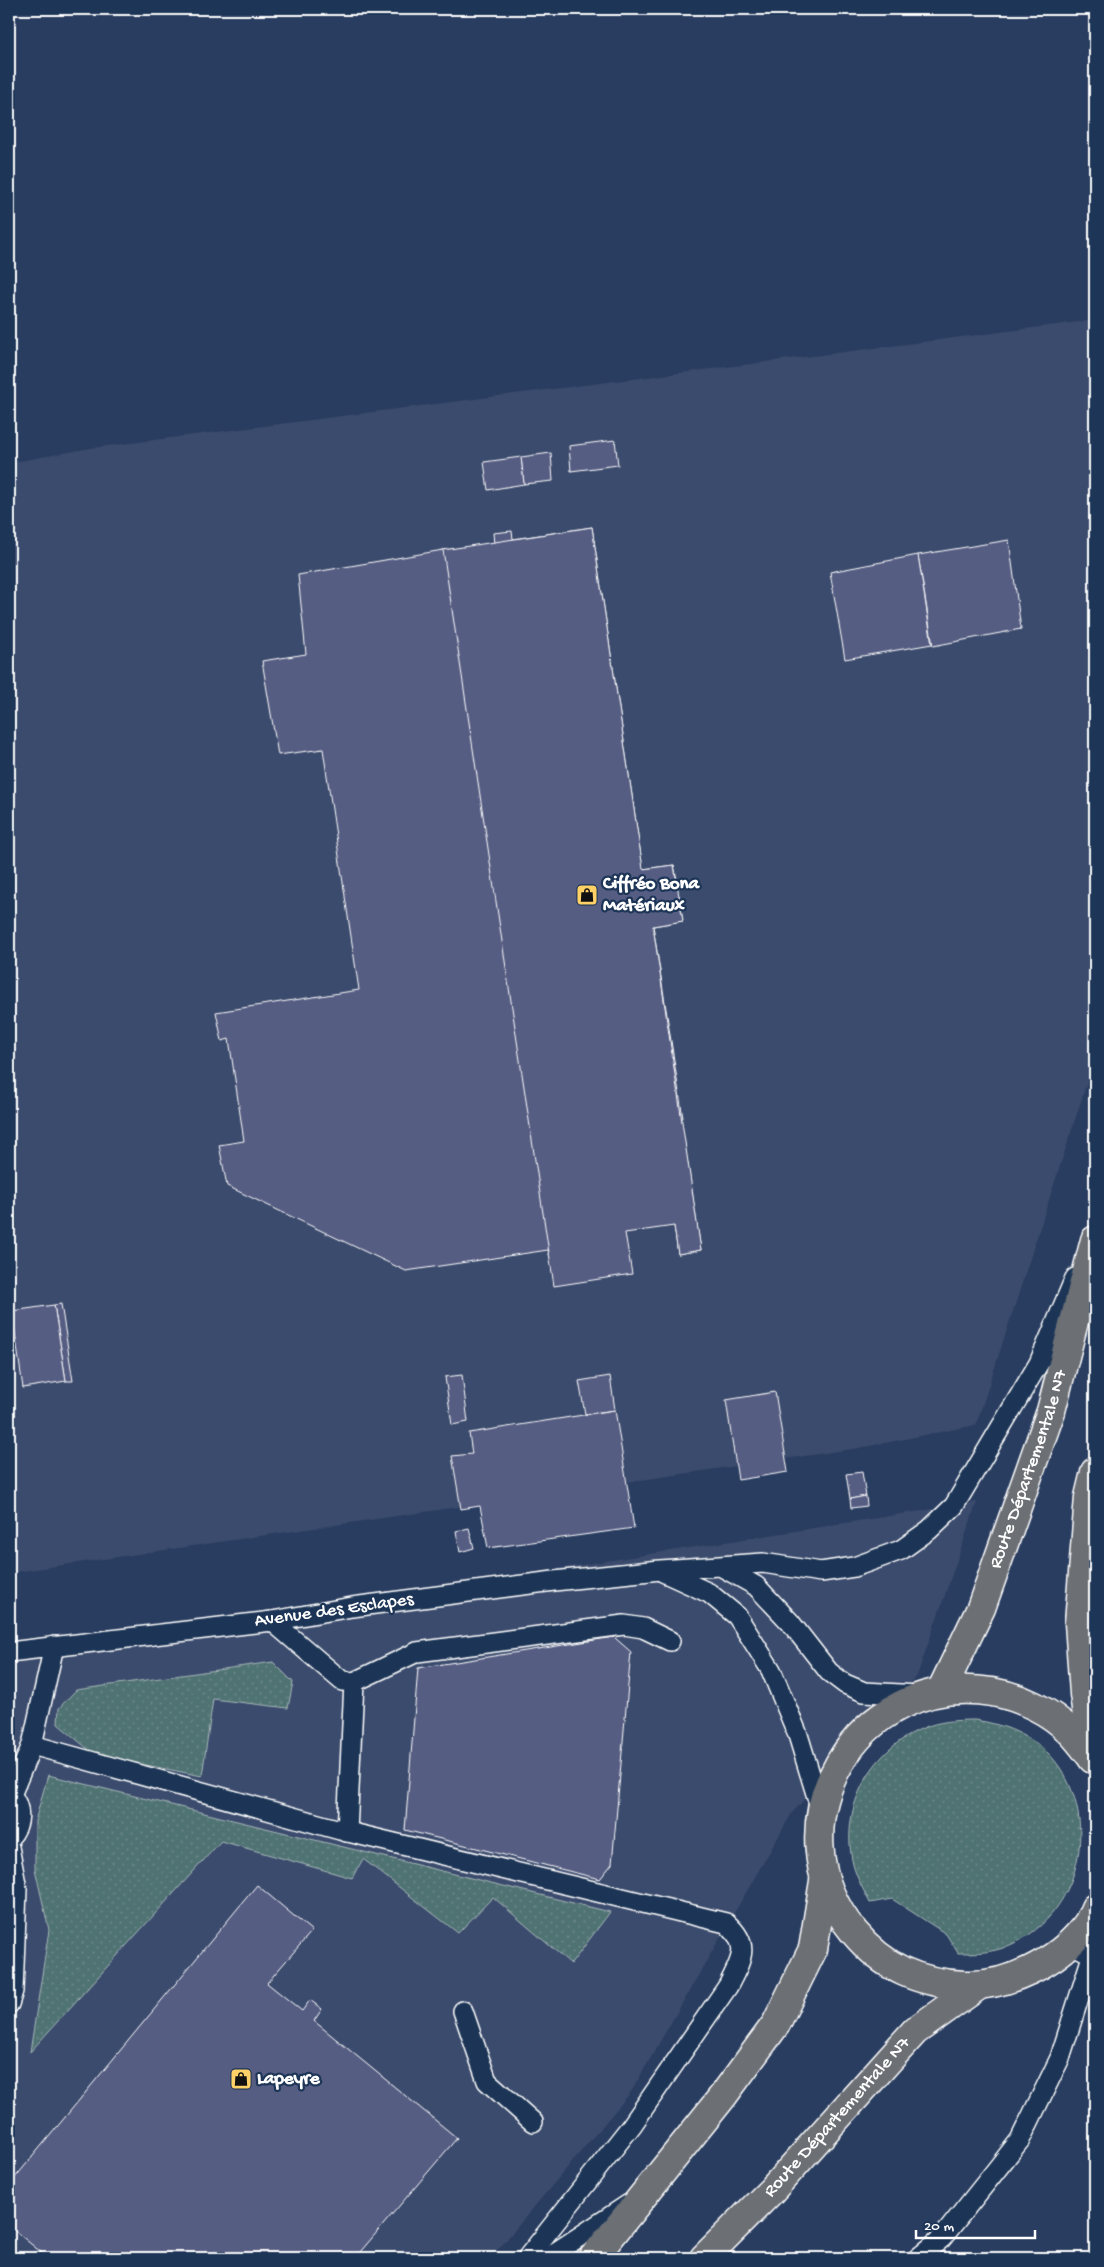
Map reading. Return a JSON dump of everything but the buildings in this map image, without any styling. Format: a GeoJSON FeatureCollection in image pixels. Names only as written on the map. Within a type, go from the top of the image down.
{"type":"FeatureCollection","features":[{"type":"Feature","properties":{"kind":"main road","name":"Route Départementale N7"},"geometry":{"type":"LineString","coordinates":[[930,1693],[982,1608],[1051,1411],[1095,1240]]}},
{"type":"Feature","properties":{"kind":"main road"},"geometry":{"type":"LineString","coordinates":[[1094,1762],[1084,1694],[1079,1623],[1090,1497],[1095,1472]]}},
{"type":"Feature","properties":{"kind":"main road"},"geometry":{"type":"LineString","coordinates":[[1094,1762],[1071,1731],[1042,1710],[1010,1695],[976,1689],[930,1693],[878,1719],[849,1747],[831,1777],[821,1810],[818,1846],[824,1881],[842,1917],[867,1948],[900,1971],[938,1984],[978,1986],[1014,1976],[1088,1947],[1085,1928],[1095,1908]]}},
{"type":"Feature","properties":{"kind":"main road"},"geometry":{"type":"LineString","coordinates":[[592,2258],[723,2096],[776,2024],[813,1949],[824,1881]]}},
{"type":"Feature","properties":{"kind":"main road","name":"Route Départementale N7"},"geometry":{"type":"LineString","coordinates":[[704,2258],[771,2191],[915,2031],[978,1986]]}},
{"type":"Feature","properties":{"kind":"lane","name":"Avenue des Esclapes"},"geometry":{"type":"LineString","coordinates":[[9,1652],[272,1620],[352,1607],[660,1570],[763,1563],[821,1572],[854,1566],[901,1550],[930,1530],[954,1506],[1039,1363],[1095,1231]]}},
{"type":"Feature","properties":{"kind":"lane"},"geometry":{"type":"LineString","coordinates":[[722,1567],[756,1586],[790,1622],[829,1672],[845,1684],[864,1692],[930,1693]]}},
{"type":"Feature","properties":{"kind":"lane"},"geometry":{"type":"LineString","coordinates":[[660,1570],[709,1593],[737,1616],[774,1678],[798,1735],[821,1810]]}},
{"type":"Feature","properties":{"kind":"lane"},"geometry":{"type":"LineString","coordinates":[[272,1620],[342,1681],[354,1682],[417,1652],[448,1647],[624,1625],[643,1628],[670,1641]]}},
{"type":"Feature","properties":{"kind":"lane"},"geometry":{"type":"LineString","coordinates":[[9,1838],[16,1829],[19,1820],[19,1812],[10,1794],[32,1745],[54,1646]]}},
{"type":"Feature","properties":{"kind":"lane"},"geometry":{"type":"LineString","coordinates":[[348,1832],[354,1682]]}},
{"type":"Feature","properties":{"kind":"lane"},"geometry":{"type":"LineString","coordinates":[[32,1745],[348,1832],[726,1923],[737,1933],[743,1946],[738,1964],[728,1986],[632,2125],[527,2258]]}},
{"type":"Feature","properties":{"kind":"lane"},"geometry":{"type":"LineString","coordinates":[[9,1847],[17,1889],[13,1991],[9,2004]]}},
{"type":"Feature","properties":{"kind":"lane"},"geometry":{"type":"LineString","coordinates":[[918,2258],[942,2238],[1020,2140],[1060,2058],[1088,1947]]}},
{"type":"Feature","properties":{"kind":"lane"},"geometry":{"type":"LineString","coordinates":[[463,2011],[487,2081],[533,2122]]}},
{"type":"Feature","properties":{"kind":"lane"},"geometry":{"type":"LineString","coordinates":[[546,2258],[644,2194]]}},
{"type":"Feature","properties":{"kind":"shaded area"},"geometry":{"type":"Polygon","coordinates":[[[1095,320],[1095,1058],[976,1425],[859,1448],[9,1573],[9,463],[91,448],[1095,320]]]}},
{"type":"Feature","properties":{"kind":"shaded area"},"geometry":{"type":"Polygon","coordinates":[[[977,1502],[917,1676],[792,1813],[631,2092],[491,2258],[9,2258],[9,1656],[977,1502]]]}},
{"type":"Feature","properties":{"kind":"green space"},"geometry":{"type":"Polygon","coordinates":[[[273,1662],[293,1682],[288,1708],[213,1699],[202,1776],[95,1755],[58,1724],[59,1708],[76,1690],[273,1662]]]}},
{"type":"Feature","properties":{"kind":"green space"},"geometry":{"type":"Polygon","coordinates":[[[975,1720],[1003,1726],[1020,1733],[1044,1749],[1063,1772],[1075,1799],[1080,1827],[1078,1856],[1070,1884],[1056,1909],[1036,1930],[998,1950],[958,1953],[946,1934],[892,1899],[870,1903],[854,1867],[850,1834],[857,1796],[877,1763],[890,1749],[906,1737],[923,1728],[948,1721],[975,1720]]]}},
{"type":"Feature","properties":{"kind":"green space"},"geometry":{"type":"Polygon","coordinates":[[[48,1775],[610,1912],[571,1964],[493,1897],[458,1933],[363,1859],[352,1878],[221,1841],[30,2052],[49,1930],[35,1869],[35,1821],[48,1775]]]}},
{"type":"Feature","properties":{"kind":"place","name":"Ciffréo Bona Matériaux"},"geometry":{"type":"Point","coordinates":[587,895]}},
{"type":"Feature","properties":{"kind":"place","name":"Lapeyre"},"geometry":{"type":"Point","coordinates":[241,2079]}}]}
